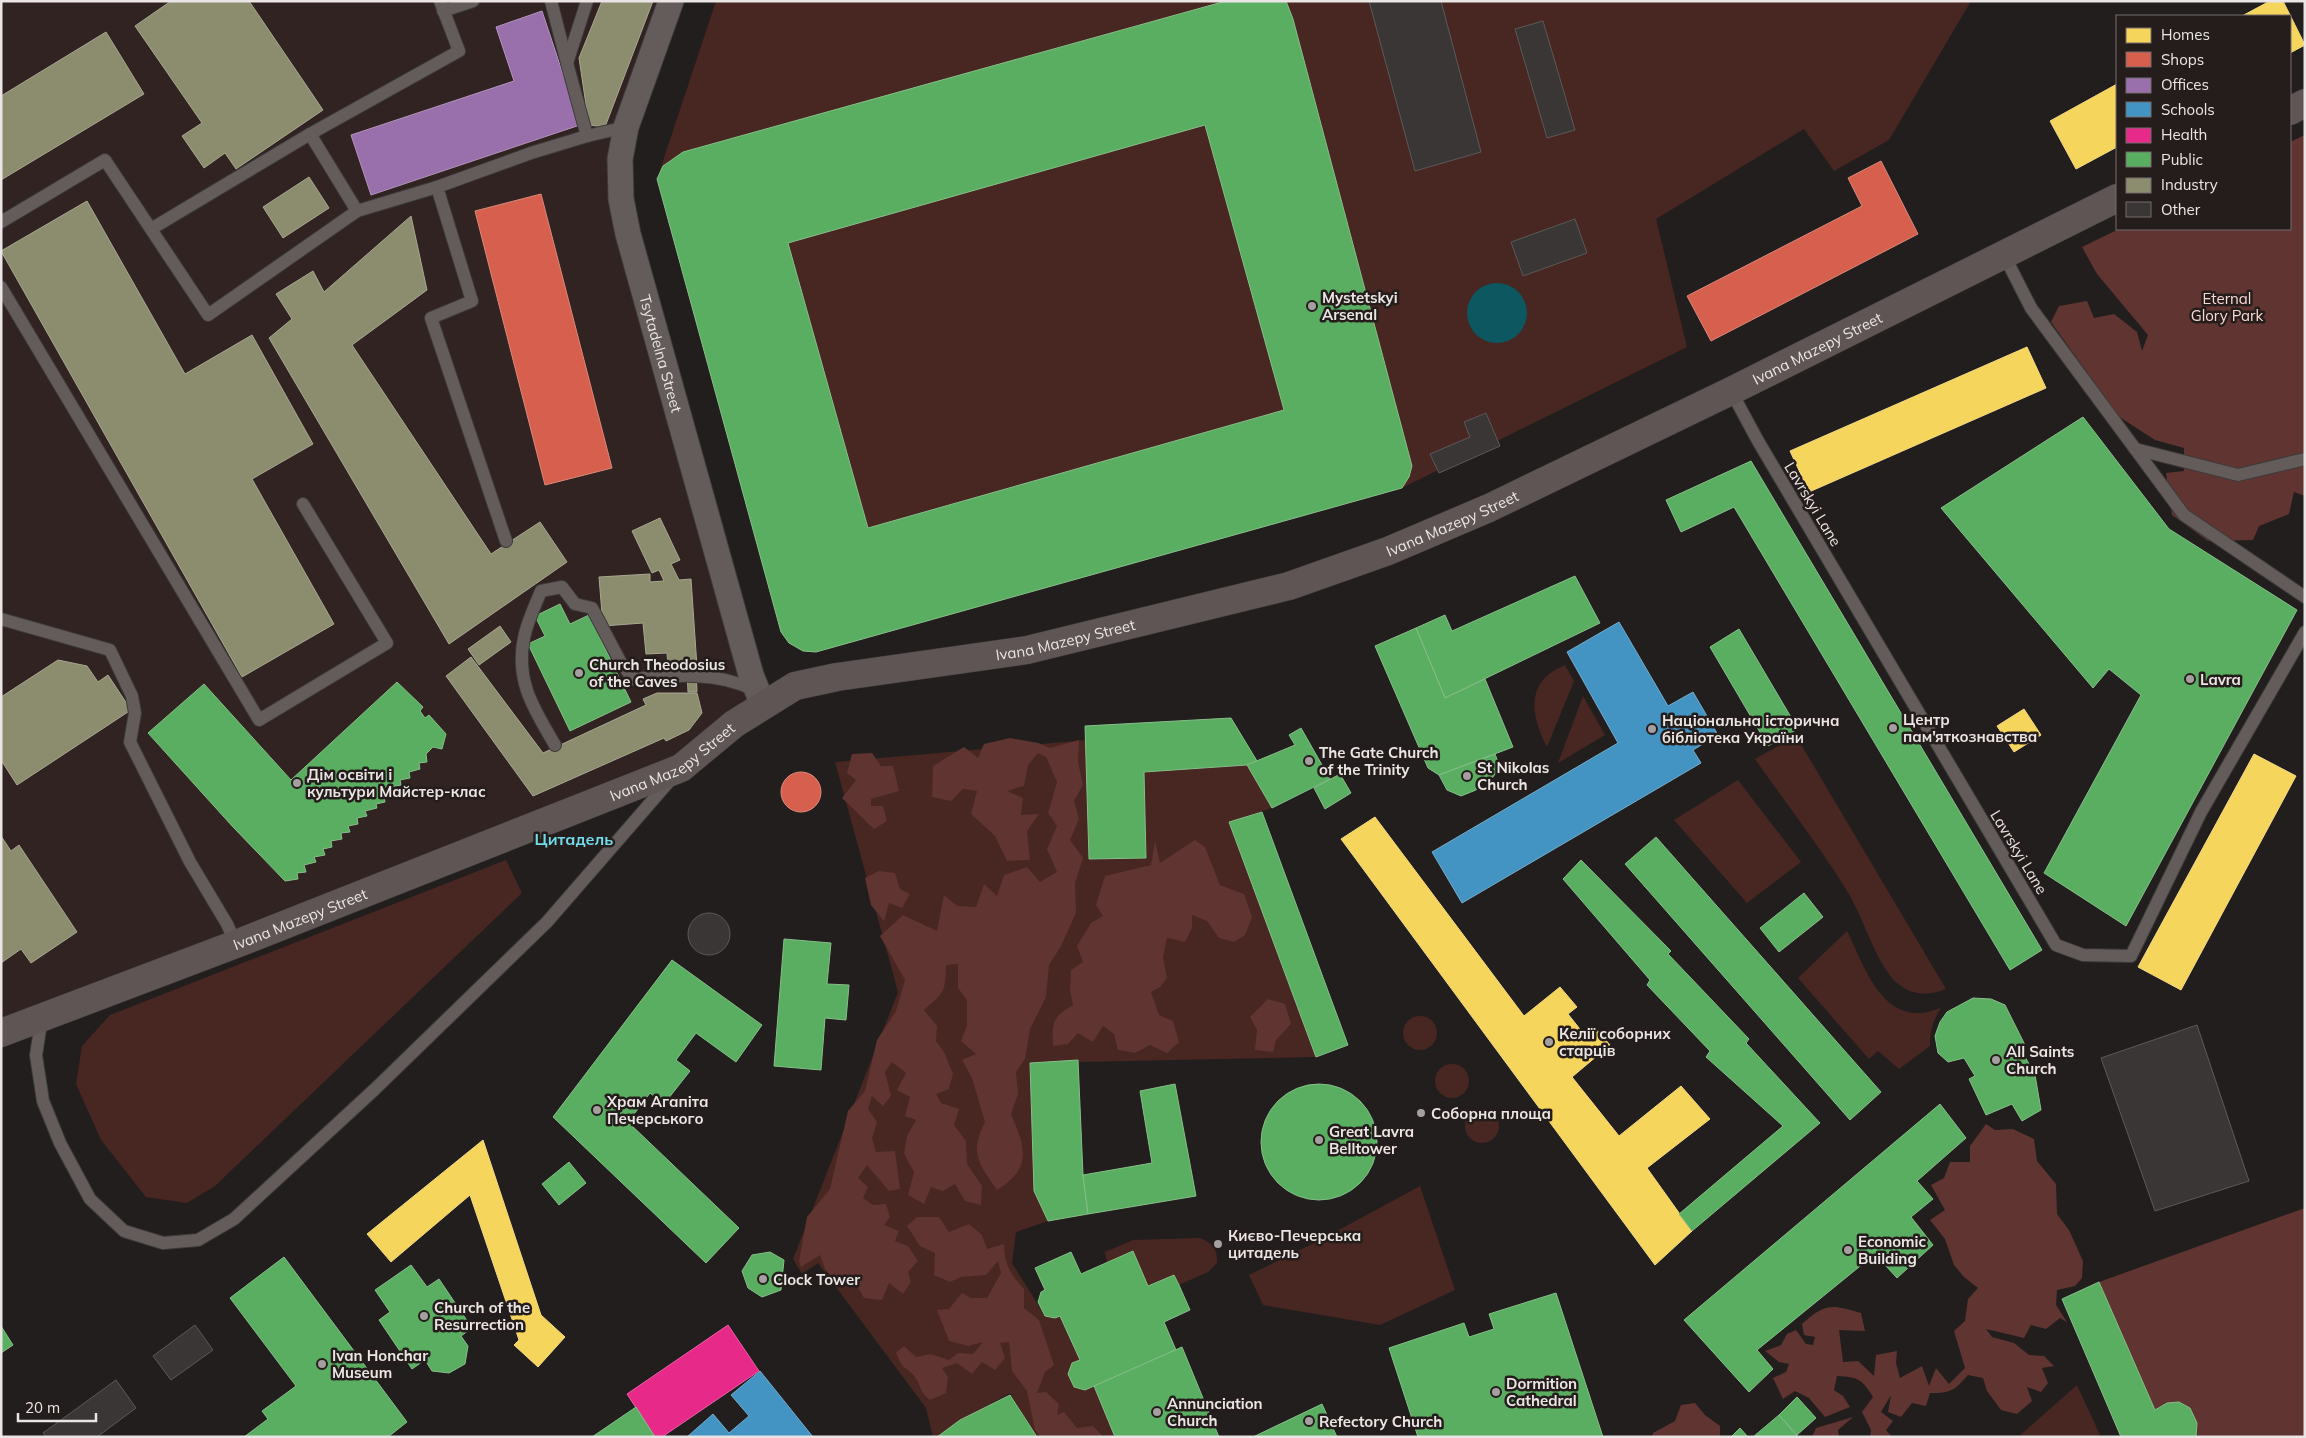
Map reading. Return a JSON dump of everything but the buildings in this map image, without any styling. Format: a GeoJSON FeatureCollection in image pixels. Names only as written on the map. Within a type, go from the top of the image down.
{"type":"FeatureCollection","features":[{"type":"Feature","properties":{"kind":"main road"},"geometry":{"type":"LineString","coordinates":[[2291,110],[2305,103]]}},
{"type":"Feature","properties":{"kind":"main road","name":"Ivana Mazepy Street"},"geometry":{"type":"LineString","coordinates":[[1,1033],[236,944],[681,768],[734,724],[760,698],[795,686],[837,677],[1027,650],[1289,586],[1388,551],[1489,508],[1731,391],[2116,199]]}},
{"type":"Feature","properties":{"kind":"street","name":"Tsytadelna Street"},"geometry":{"type":"LineString","coordinates":[[671,1],[626,128],[620,159],[621,199],[628,234],[751,675],[760,698]]}},
{"type":"Feature","properties":{"kind":"lane"},"geometry":{"type":"LineString","coordinates":[[151,229],[310,134],[459,51],[442,6],[474,1]]}},
{"type":"Feature","properties":{"kind":"lane"},"geometry":{"type":"LineString","coordinates":[[551,1],[588,136]]}},
{"type":"Feature","properties":{"kind":"lane"},"geometry":{"type":"LineString","coordinates":[[567,63],[587,1]]}},
{"type":"Feature","properties":{"kind":"lane"},"geometry":{"type":"LineString","coordinates":[[1,222],[106,160],[208,315],[357,211],[437,187],[530,153],[588,136],[626,128]]}},
{"type":"Feature","properties":{"kind":"lane"},"geometry":{"type":"LineString","coordinates":[[310,134],[357,211]]}},
{"type":"Feature","properties":{"kind":"lane"},"geometry":{"type":"LineString","coordinates":[[437,187],[472,301],[431,318],[506,541]]}},
{"type":"Feature","properties":{"kind":"lane"},"geometry":{"type":"LineString","coordinates":[[2004,255],[2031,308],[2184,515],[2305,597]]}},
{"type":"Feature","properties":{"kind":"lane"},"geometry":{"type":"LineString","coordinates":[[1,287],[259,720],[387,643],[303,504]]}},
{"type":"Feature","properties":{"kind":"lane","name":"Lavrskyi Lane"},"geometry":{"type":"LineString","coordinates":[[1731,391],[1758,441],[2056,945],[2083,955],[2131,956],[2201,812],[2305,632]]}},
{"type":"Feature","properties":{"kind":"lane"},"geometry":{"type":"LineString","coordinates":[[2135,449],[2238,475],[2305,459]]}},
{"type":"Feature","properties":{"kind":"lane"},"geometry":{"type":"LineString","coordinates":[[555,745],[534,710],[525,689],[522,666],[524,637],[541,591],[562,587],[575,604],[592,608],[620,661],[633,679],[678,675],[715,677],[743,684],[760,698]]}},
{"type":"Feature","properties":{"kind":"lane"},"geometry":{"type":"LineString","coordinates":[[1,618],[110,650],[132,696],[135,713],[130,742],[190,862],[227,924],[236,944]]}},
{"type":"Feature","properties":{"kind":"lane"},"geometry":{"type":"LineString","coordinates":[[42,1017],[36,1055],[43,1100],[60,1143],[90,1199],[124,1231],[163,1242],[198,1240],[234,1219],[450,1016],[546,922],[681,768]]}},
{"type":"Feature","properties":{"kind":"shaded area"},"geometry":{"type":"Polygon","coordinates":[[[1,1],[671,1],[620,159],[763,705],[681,768],[1,1033],[1,1]]]}},
{"type":"Feature","properties":{"kind":"shaded area"},"geometry":{"type":"Polygon","coordinates":[[[716,1],[1971,1],[1889,140],[1834,171],[1804,129],[1656,219],[1687,347],[1402,488],[816,652],[796,647],[781,632],[657,179],[716,1]]]}},
{"type":"Feature","properties":{"kind":"shaded area"},"geometry":{"type":"Polygon","coordinates":[[[1565,665],[1574,681],[1547,747],[1536,720],[1535,701],[1537,691],[1548,675],[1565,665]]]}},
{"type":"Feature","properties":{"kind":"shaded area"},"geometry":{"type":"Polygon","coordinates":[[[1583,696],[1605,735],[1558,763],[1583,696]]]}},
{"type":"Feature","properties":{"kind":"shaded area"},"geometry":{"type":"Polygon","coordinates":[[[1796,736],[1946,989],[1927,994],[1915,992],[1897,983],[1890,975],[1877,954],[1850,896],[1816,844],[1755,759],[1796,736]]]}},
{"type":"Feature","properties":{"kind":"shaded area"},"geometry":{"type":"Polygon","coordinates":[[[1086,740],[1089,859],[1146,858],[1144,772],[1247,765],[1272,808],[1229,822],[1316,1057],[1030,1063],[1034,1191],[1048,1221],[1016,1232],[1012,1263],[1045,1316],[1054,1318],[1060,1316],[1080,1360],[1072,1363],[1068,1374],[1074,1387],[1085,1390],[1094,1386],[1115,1437],[1037,1437],[1010,1393],[957,1422],[937,1437],[933,1437],[926,1408],[818,1263],[802,1274],[793,1259],[898,992],[835,762],[1086,740]]]}},
{"type":"Feature","properties":{"kind":"shaded area"},"geometry":{"type":"Polygon","coordinates":[[[1738,780],[1801,862],[1747,903],[1674,820],[1738,780]]]}},
{"type":"Feature","properties":{"kind":"shaded area"},"geometry":{"type":"Polygon","coordinates":[[[506,860],[522,893],[215,1186],[187,1203],[146,1197],[101,1140],[76,1084],[82,1046],[110,1015],[506,860]]]}},
{"type":"Feature","properties":{"kind":"shaded area"},"geometry":{"type":"Polygon","coordinates":[[[1847,931],[1866,971],[1883,997],[1894,1006],[1907,1012],[1922,1013],[1941,1008],[1932,1026],[1930,1046],[1899,1069],[1878,1051],[1869,1059],[1798,978],[1847,931]]]}},
{"type":"Feature","properties":{"kind":"shaded area"},"geometry":{"type":"Polygon","coordinates":[[[1420,1016],[1427,1017],[1432,1021],[1436,1026],[1436,1040],[1432,1045],[1427,1049],[1420,1050],[1413,1049],[1408,1045],[1404,1040],[1403,1033],[1404,1026],[1408,1021],[1413,1017],[1420,1016]]]}},
{"type":"Feature","properties":{"kind":"shaded area"},"geometry":{"type":"Polygon","coordinates":[[[1452,1064],[1459,1065],[1464,1069],[1468,1074],[1468,1088],[1464,1093],[1459,1097],[1452,1098],[1445,1097],[1440,1093],[1436,1088],[1435,1081],[1436,1074],[1440,1069],[1445,1065],[1452,1064]]]}},
{"type":"Feature","properties":{"kind":"shaded area"},"geometry":{"type":"Polygon","coordinates":[[[1482,1109],[1489,1110],[1494,1114],[1498,1119],[1498,1133],[1494,1138],[1489,1142],[1482,1143],[1475,1142],[1470,1138],[1466,1133],[1465,1126],[1466,1119],[1470,1114],[1475,1110],[1482,1109]]]}},
{"type":"Feature","properties":{"kind":"shaded area"},"geometry":{"type":"Polygon","coordinates":[[[1420,1186],[1455,1290],[1380,1325],[1263,1305],[1249,1275],[1326,1237],[1420,1186]]]}},
{"type":"Feature","properties":{"kind":"shaded area"},"geometry":{"type":"Polygon","coordinates":[[[1200,1238],[1213,1247],[1217,1263],[1208,1272],[1179,1285],[1174,1275],[1148,1286],[1107,1263],[1105,1252],[1133,1240],[1200,1238]]]}},
{"type":"Feature","properties":{"kind":"shaded area"},"geometry":{"type":"Polygon","coordinates":[[[2077,1385],[2100,1435],[2098,1437],[2018,1437],[2077,1385]]]}},
{"type":"Feature","properties":{"kind":"green space","name":"Eternal Glory Park"},"geometry":{"type":"Polygon","coordinates":[[[2305,135],[2305,496],[2294,492],[2289,514],[2259,526],[2253,540],[2208,541],[2172,515],[2166,473],[2184,471],[2184,448],[2155,440],[2118,416],[2051,322],[2059,306],[2087,301],[2094,318],[2114,314],[2137,332],[2142,351],[2148,335],[2097,274],[2082,247],[2117,230],[2291,230],[2291,142],[2305,135]]]}},
{"type":"Feature","properties":{"kind":"green space"},"geometry":{"type":"Polygon","coordinates":[[[1010,738],[1038,743],[1050,748],[1079,740],[1078,762],[1083,785],[1074,801],[1079,819],[1070,840],[1083,858],[1075,883],[1076,913],[1061,946],[1049,965],[1046,997],[1030,1029],[1025,1059],[1016,1072],[1018,1094],[1011,1114],[1022,1147],[1021,1165],[1009,1182],[997,1190],[985,1173],[978,1158],[978,1142],[985,1122],[972,1078],[962,1060],[976,1054],[961,1041],[967,1025],[967,1000],[958,988],[958,964],[946,965],[944,987],[940,995],[924,1010],[937,1026],[936,1041],[944,1052],[953,1074],[949,1089],[936,1094],[941,1103],[959,1109],[954,1125],[966,1141],[967,1164],[982,1186],[981,1205],[965,1201],[955,1184],[943,1191],[931,1187],[924,1204],[908,1195],[914,1172],[904,1154],[907,1136],[916,1120],[905,1116],[910,1097],[897,1090],[906,1073],[892,1062],[885,1072],[891,1096],[883,1106],[872,1096],[868,1109],[877,1122],[872,1138],[876,1152],[895,1151],[900,1189],[889,1191],[867,1165],[858,1178],[868,1187],[863,1198],[873,1205],[886,1204],[890,1217],[884,1225],[899,1231],[895,1241],[908,1246],[918,1261],[908,1272],[911,1282],[903,1294],[889,1283],[882,1300],[864,1298],[855,1282],[849,1278],[841,1287],[825,1269],[820,1255],[801,1267],[799,1261],[807,1217],[830,1189],[848,1111],[865,1091],[877,1040],[896,1011],[905,980],[880,936],[903,915],[937,931],[944,895],[957,906],[976,907],[984,884],[997,896],[1004,875],[1027,867],[1040,882],[1057,872],[1047,849],[1057,826],[1048,813],[1057,782],[1046,757],[1038,753],[1028,765],[1024,786],[1007,791],[1023,798],[1021,815],[1039,814],[1027,831],[1030,860],[1007,861],[995,836],[971,814],[977,791],[963,789],[951,801],[932,797],[933,766],[964,747],[978,758],[984,744],[1010,738]]]}},
{"type":"Feature","properties":{"kind":"green space"},"geometry":{"type":"Polygon","coordinates":[[[872,753],[881,766],[893,766],[899,791],[871,799],[871,806],[883,806],[887,821],[874,829],[842,798],[856,780],[847,773],[852,754],[872,753]]]}},
{"type":"Feature","properties":{"kind":"green space"},"geometry":{"type":"Polygon","coordinates":[[[1195,840],[1205,847],[1220,885],[1244,894],[1252,917],[1245,935],[1234,942],[1219,938],[1207,921],[1192,915],[1192,928],[1185,942],[1167,938],[1163,957],[1167,978],[1160,987],[1151,992],[1159,1015],[1173,1021],[1179,1042],[1167,1053],[1150,1045],[1135,1053],[1118,1050],[1114,1034],[1103,1026],[1093,1042],[1078,1033],[1068,1044],[1053,1046],[1053,1026],[1055,1021],[1061,1013],[1073,1005],[1070,990],[1071,970],[1083,962],[1077,946],[1091,923],[1103,916],[1096,905],[1105,876],[1151,865],[1155,841],[1160,863],[1195,840]]]}},
{"type":"Feature","properties":{"kind":"green space"},"geometry":{"type":"Polygon","coordinates":[[[879,871],[895,873],[900,889],[910,894],[902,908],[889,903],[884,921],[871,905],[865,878],[879,871]]]}},
{"type":"Feature","properties":{"kind":"green space"},"geometry":{"type":"Polygon","coordinates":[[[1268,999],[1285,1004],[1291,1024],[1276,1040],[1273,1052],[1255,1050],[1257,1030],[1250,1017],[1268,999]]]}},
{"type":"Feature","properties":{"kind":"green space"},"geometry":{"type":"Polygon","coordinates":[[[1986,1124],[1995,1130],[2013,1129],[2034,1139],[2037,1161],[2056,1184],[2057,1214],[2069,1230],[2083,1261],[2082,1278],[2075,1286],[2057,1290],[2056,1305],[2067,1322],[2060,1318],[2046,1329],[2031,1325],[2024,1338],[1986,1329],[1992,1337],[2014,1343],[2029,1355],[2044,1356],[2054,1366],[2042,1368],[2048,1383],[2041,1392],[2027,1387],[2032,1401],[2017,1414],[2001,1410],[1987,1391],[1983,1378],[1968,1375],[1959,1385],[1948,1392],[1930,1393],[1926,1406],[1912,1403],[1901,1417],[1888,1412],[1891,1395],[1881,1412],[1893,1421],[1886,1430],[1892,1437],[1870,1437],[1871,1430],[1862,1412],[1873,1397],[1866,1386],[1855,1378],[1837,1376],[1834,1390],[1843,1396],[1850,1407],[1825,1417],[1809,1398],[1795,1391],[1783,1399],[1773,1378],[1786,1372],[1789,1364],[1779,1362],[1765,1351],[1781,1345],[1787,1334],[1796,1330],[1806,1344],[1813,1345],[1815,1337],[1804,1335],[1802,1324],[1817,1312],[1829,1307],[1861,1313],[1865,1331],[1839,1330],[1843,1362],[1858,1361],[1874,1376],[1876,1355],[1897,1351],[1896,1363],[1900,1378],[1922,1366],[1929,1386],[1936,1368],[1949,1384],[1965,1368],[1954,1331],[1965,1321],[1968,1299],[1978,1288],[1964,1277],[1954,1265],[1945,1239],[1930,1220],[1945,1210],[1931,1185],[1944,1178],[1950,1162],[1970,1162],[1970,1146],[1986,1124]]]}},
{"type":"Feature","properties":{"kind":"green space"},"geometry":{"type":"Polygon","coordinates":[[[2305,1208],[2305,1437],[2196,1437],[2195,1418],[2186,1406],[2173,1404],[2155,1410],[2099,1282],[2305,1208]]]}},
{"type":"Feature","properties":{"kind":"green space"},"geometry":{"type":"Polygon","coordinates":[[[917,1217],[939,1217],[949,1232],[969,1224],[982,1235],[987,1249],[1004,1244],[1005,1258],[1009,1269],[1024,1289],[1024,1308],[1039,1320],[1054,1365],[1045,1372],[1037,1393],[1046,1392],[1059,1404],[1057,1415],[1064,1412],[1077,1428],[1093,1426],[1104,1437],[1041,1437],[1035,1430],[1027,1391],[1012,1371],[1009,1342],[1000,1343],[1005,1358],[995,1370],[982,1362],[972,1374],[957,1363],[942,1368],[948,1377],[946,1393],[930,1400],[924,1394],[912,1373],[902,1366],[896,1352],[904,1346],[916,1357],[931,1354],[949,1360],[958,1353],[973,1354],[983,1342],[968,1346],[949,1341],[937,1310],[949,1309],[962,1293],[971,1298],[987,1298],[1001,1273],[998,1261],[986,1275],[961,1277],[950,1282],[934,1275],[935,1253],[920,1246],[907,1226],[917,1217]]]}},
{"type":"Feature","properties":{"kind":"green space"},"geometry":{"type":"Polygon","coordinates":[[[1695,1403],[1705,1415],[1720,1426],[1720,1437],[1652,1437],[1653,1433],[1675,1421],[1681,1405],[1695,1403]]]}},
{"type":"Feature","properties":{"kind":"green space"},"geometry":{"type":"Polygon","coordinates":[[[1853,1417],[1838,1430],[1839,1437],[1812,1437],[1816,1428],[1853,1417]]]}},
{"type":"Feature","properties":{"kind":"water"},"geometry":{"type":"Polygon","coordinates":[[[1497,283],[1513,288],[1518,292],[1522,297],[1527,313],[1522,329],[1518,334],[1513,338],[1497,343],[1481,338],[1476,334],[1472,329],[1467,313],[1472,297],[1476,292],[1481,288],[1497,283]]]}},
{"type":"Feature","properties":{"kind":"place","name":"Mystetskyi Arsenal"},"geometry":{"type":"Point","coordinates":[1312,306]}},
{"type":"Feature","properties":{"kind":"place","name":"Church Theodosius of the Caves"},"geometry":{"type":"Point","coordinates":[579,673]}},
{"type":"Feature","properties":{"kind":"place","name":"Lavra"},"geometry":{"type":"Point","coordinates":[2190,679]}},
{"type":"Feature","properties":{"kind":"place","name":"Центр пам'яткознавства"},"geometry":{"type":"Point","coordinates":[1893,728]}},
{"type":"Feature","properties":{"kind":"place","name":"Національна історична бібліотека України"},"geometry":{"type":"Point","coordinates":[1652,729]}},
{"type":"Feature","properties":{"kind":"place","name":"The Gate Church of the Trinity"},"geometry":{"type":"Point","coordinates":[1309,761]}},
{"type":"Feature","properties":{"kind":"place","name":"St Nikolas Church"},"geometry":{"type":"Point","coordinates":[1467,776]}},
{"type":"Feature","properties":{"kind":"place","name":"Дім освіти і культури Майстер-клас"},"geometry":{"type":"Point","coordinates":[297,783]}},
{"type":"Feature","properties":{"kind":"place","name":"Келії соборних старців"},"geometry":{"type":"Point","coordinates":[1549,1042]}},
{"type":"Feature","properties":{"kind":"place","name":"All Saints Church"},"geometry":{"type":"Point","coordinates":[1996,1060]}},
{"type":"Feature","properties":{"kind":"place","name":"Храм Агапіта Печерського"},"geometry":{"type":"Point","coordinates":[597,1110]}},
{"type":"Feature","properties":{"kind":"place","name":"Соборна площа"},"geometry":{"type":"Point","coordinates":[1421,1113]}},
{"type":"Feature","properties":{"kind":"place","name":"Great Lavra Belltower"},"geometry":{"type":"Point","coordinates":[1319,1140]}},
{"type":"Feature","properties":{"kind":"place","name":"Києво-Печерська цитадель"},"geometry":{"type":"Point","coordinates":[1218,1244]}},
{"type":"Feature","properties":{"kind":"place","name":"Economic Building"},"geometry":{"type":"Point","coordinates":[1848,1250]}},
{"type":"Feature","properties":{"kind":"place","name":"Clock Tower"},"geometry":{"type":"Point","coordinates":[763,1279]}},
{"type":"Feature","properties":{"kind":"place","name":"Church of the Resurrection"},"geometry":{"type":"Point","coordinates":[424,1316]}},
{"type":"Feature","properties":{"kind":"place","name":"Ivan Honchar Museum"},"geometry":{"type":"Point","coordinates":[322,1364]}},
{"type":"Feature","properties":{"kind":"place","name":"Dormition Cathedral"},"geometry":{"type":"Point","coordinates":[1496,1392]}},
{"type":"Feature","properties":{"kind":"place","name":"Annunciation Church"},"geometry":{"type":"Point","coordinates":[1157,1412]}},
{"type":"Feature","properties":{"kind":"place","name":"Refectory Church"},"geometry":{"type":"Point","coordinates":[1309,1421]}},
{"type":"Feature","properties":{"kind":"district","name":"Цитадель"},"geometry":{"type":"Point","coordinates":[574,839]}}]}
